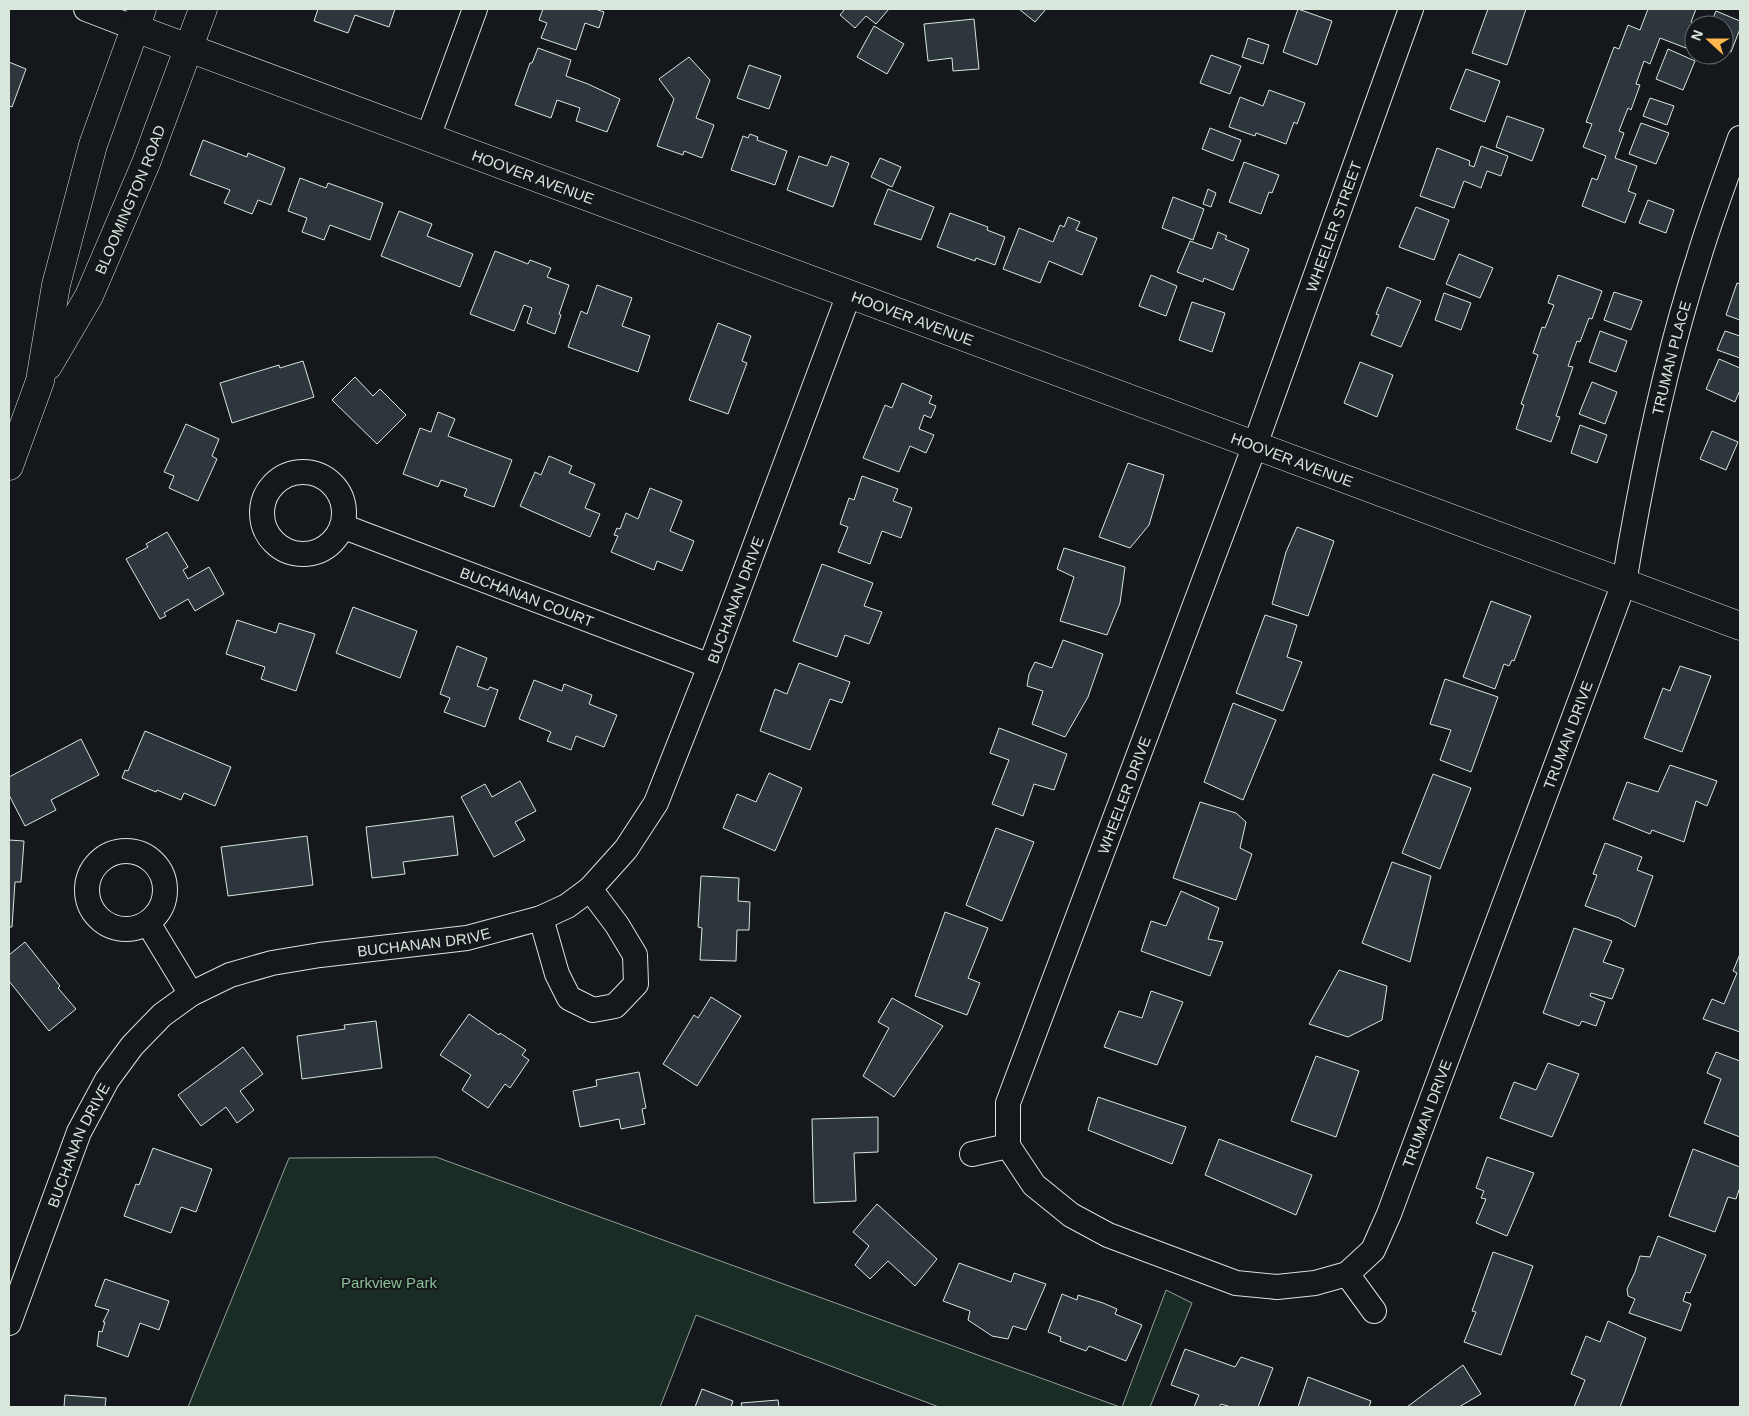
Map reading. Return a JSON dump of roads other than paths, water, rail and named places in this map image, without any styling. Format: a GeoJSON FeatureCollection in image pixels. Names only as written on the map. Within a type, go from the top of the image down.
{"type":"FeatureCollection","features":[{"type":"Feature","properties":{"kind":"street","name":"HOOVER AVENUE"},"geometry":{"type":"LineString","coordinates":[[86,9],[139,18],[189,48],[1740,626]]}},
{"type":"Feature","properties":{"kind":"street","name":"BLOOMINGTON ROAD"},"geometry":{"type":"LineString","coordinates":[[9,466],[40,381],[89,296],[146,163],[203,9]]}},
{"type":"Feature","properties":{"kind":"street"},"geometry":{"type":"LineString","coordinates":[[428,137],[475,9]]}},
{"type":"Feature","properties":{"kind":"street","name":"WHEELER STREET"},"geometry":{"type":"LineString","coordinates":[[1255,445],[1411,9]]}},
{"type":"Feature","properties":{"kind":"street","name":"BLOOMINGTON ROAD"},"geometry":{"type":"LineString","coordinates":[[40,381],[56,285],[93,145],[139,18]]}},
{"type":"Feature","properties":{"kind":"street","name":"TRUMAN PLACE"},"geometry":{"type":"LineString","coordinates":[[1624,583],[1638,501],[1666,375],[1699,257],[1740,138]]}},
{"type":"Feature","properties":{"kind":"street","name":"BUCHANAN DRIVE"},"geometry":{"type":"LineString","coordinates":[[9,1323],[14,1292],[79,1132],[107,1080],[132,1046],[162,1015],[191,994],[230,975],[272,963],[320,955],[467,938],[541,918],[567,906],[590,889],[626,849],[656,803],[710,666],[849,294]]}},
{"type":"Feature","properties":{"kind":"street","name":"WHEELER DRIVE"},"geometry":{"type":"LineString","coordinates":[[1008,1146],[1008,1103],[1255,445]]}},
{"type":"Feature","properties":{"kind":"street","name":"BUCHANAN COURT"},"geometry":{"type":"LineString","coordinates":[[342,526],[710,666]]}},
{"type":"Feature","properties":{"kind":"street","name":"TRUMAN DRIVE"},"geometry":{"type":"LineString","coordinates":[[1008,1146],[1034,1185],[1071,1215],[1108,1236],[1236,1283],[1277,1287],[1315,1283],[1347,1274],[1373,1250],[1390,1214],[1624,583]]}},
{"type":"Feature","properties":{"kind":"street"},"geometry":{"type":"LineString","coordinates":[[541,918],[557,974],[569,998],[593,1010],[615,1006],[636,984],[636,955],[590,889]]}},
{"type":"Feature","properties":{"kind":"street"},"geometry":{"type":"LineString","coordinates":[[148,923],[191,994]]}},
{"type":"Feature","properties":{"kind":"street"},"geometry":{"type":"LineString","coordinates":[[972,1154],[1008,1146]]}},
{"type":"Feature","properties":{"kind":"street"},"geometry":{"type":"LineString","coordinates":[[1347,1274],[1374,1312]]}},
{"type":"Feature","properties":{"kind":"park label","name":"Parkview Park"},"geometry":{"type":"Point","coordinates":[389,1282]}}]}
